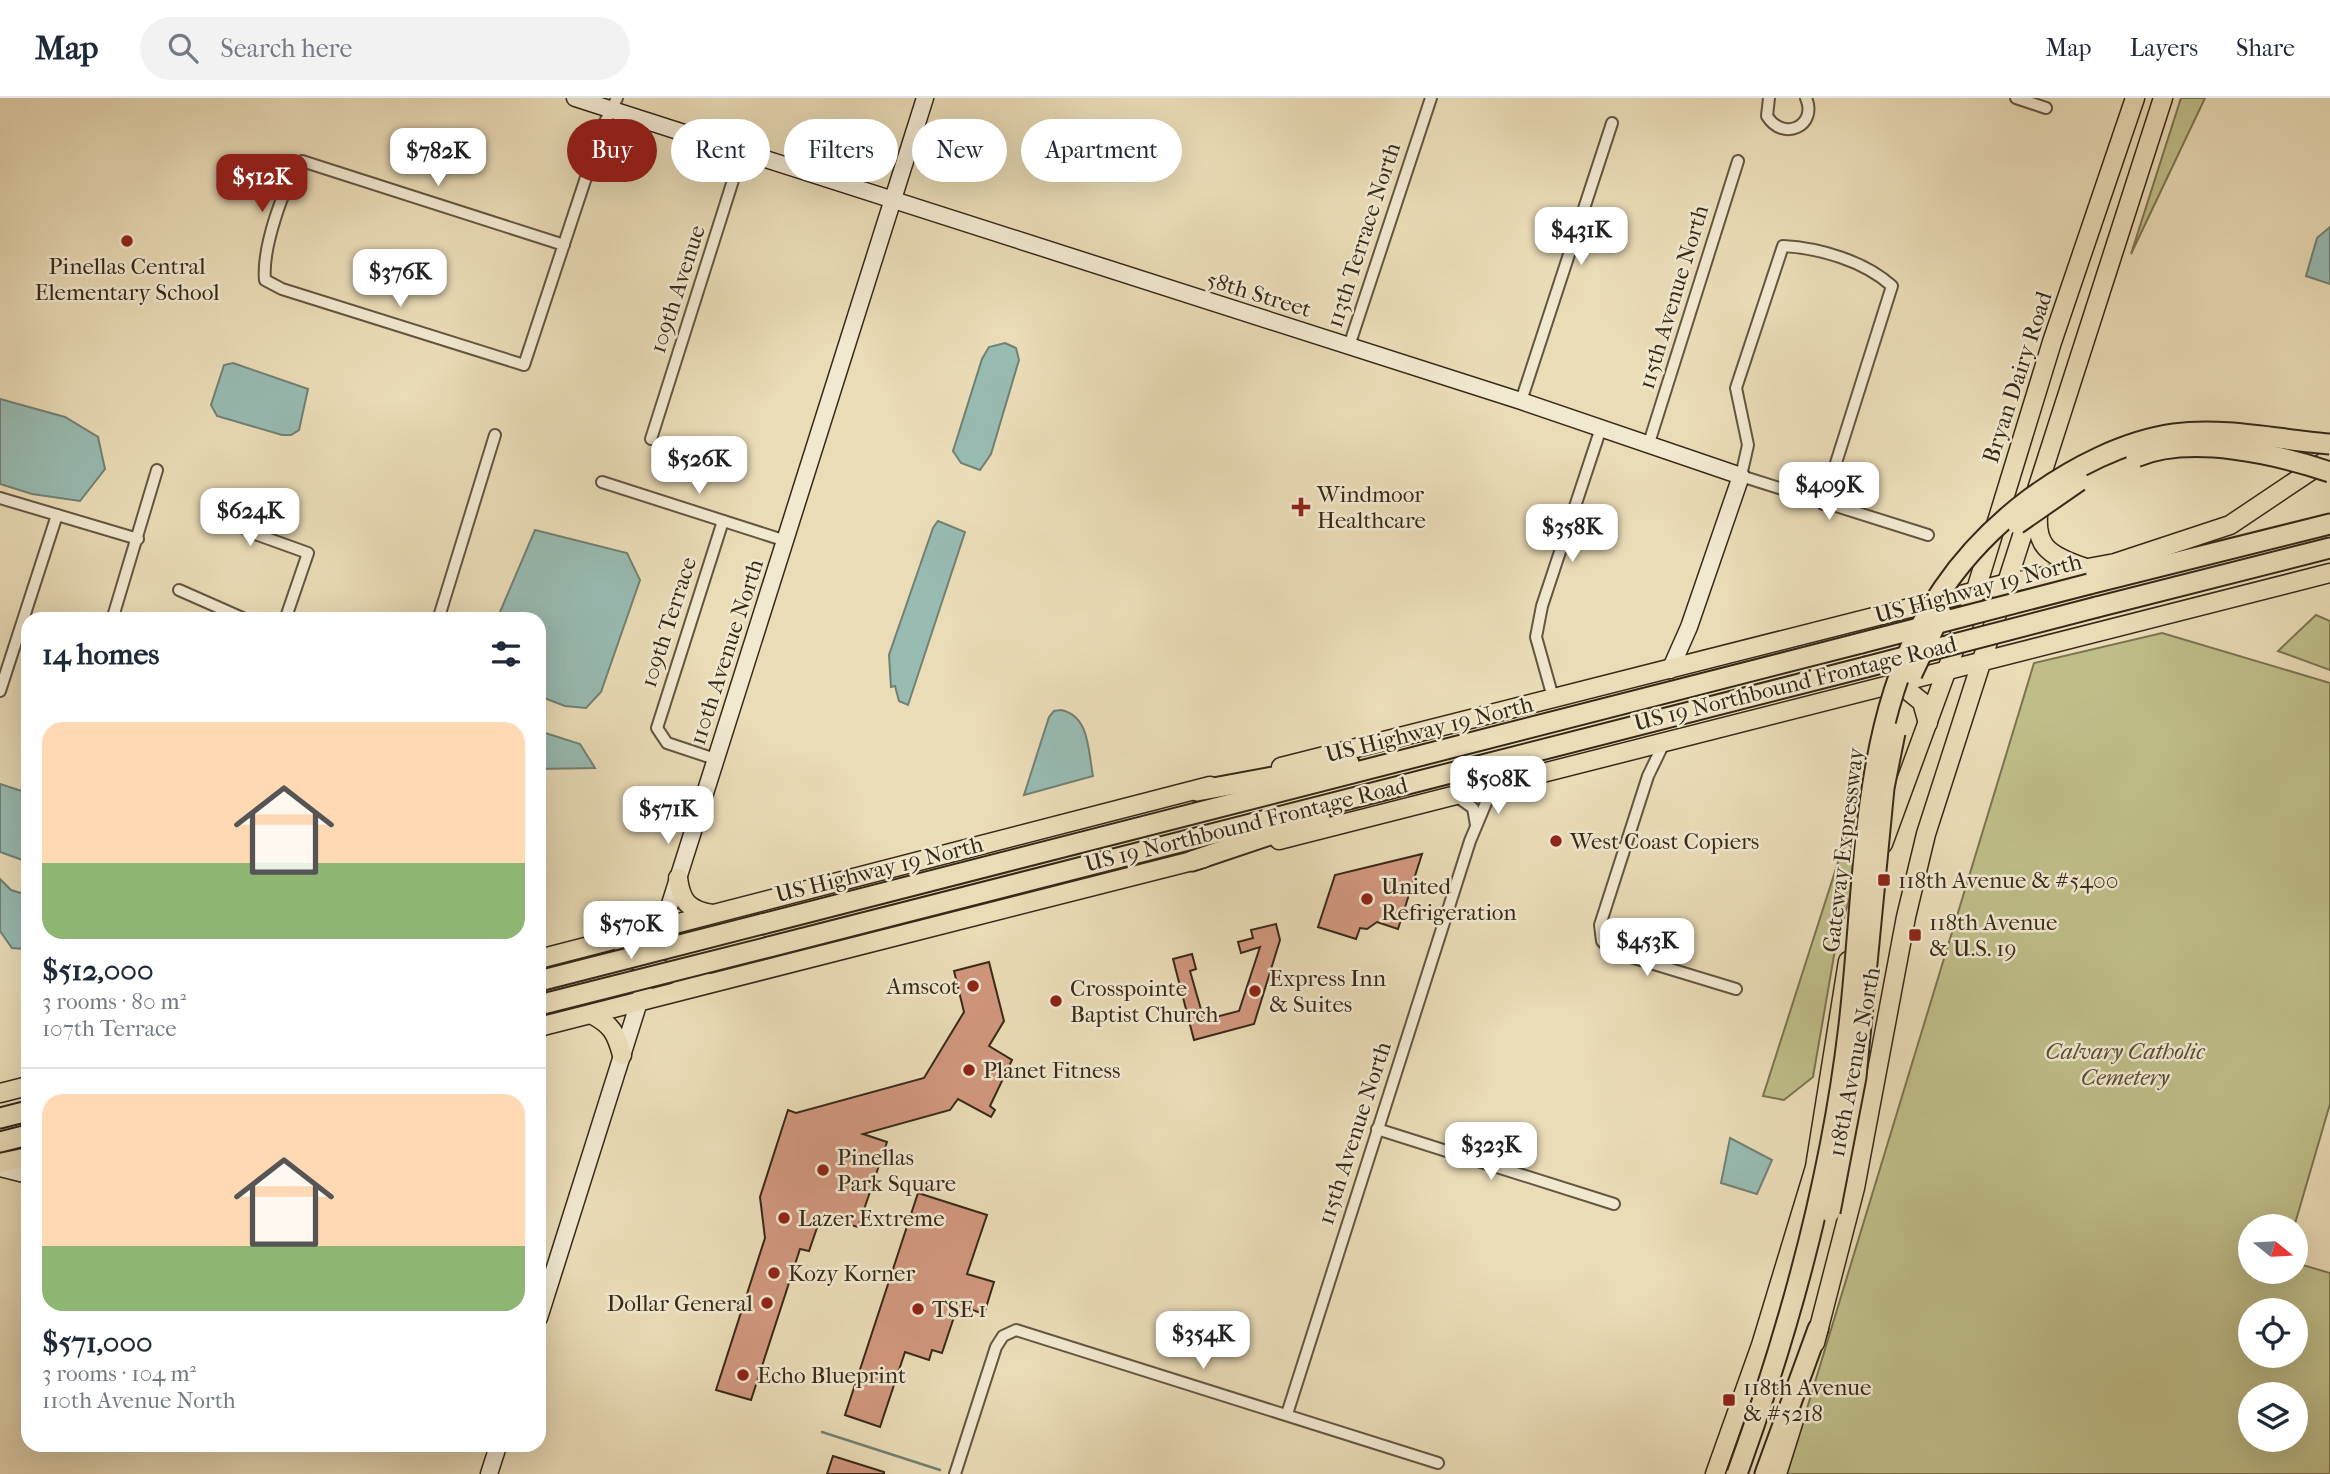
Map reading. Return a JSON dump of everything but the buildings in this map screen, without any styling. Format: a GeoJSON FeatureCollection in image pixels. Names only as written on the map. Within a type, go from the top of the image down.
{"type":"FeatureCollection","features":[{"type":"Feature","properties":{"kind":"highway","name":"Gateway Expressway"},"geometry":{"type":"LineString","coordinates":[[1737,1474],[1799,1286],[1823,1185],[1849,1025],[1875,764],[1890,702],[1913,637],[1970,552],[2003,519],[2045,488],[2091,461],[2137,443],[2175,434],[2212,433],[2330,444]]}},
{"type":"Feature","properties":{"kind":"highway","name":"Gateway Expressway"},"geometry":{"type":"LineString","coordinates":[[1749,1474],[1811,1290],[1839,1178],[1856,1077],[1884,788],[1894,734],[1913,671],[1939,616],[1974,566],[2014,526],[2079,481],[2141,455],[2201,446],[2301,463],[2330,472]]}},
{"type":"Feature","properties":{"kind":"highway","name":"US Highway 19 North"},"geometry":{"type":"LineString","coordinates":[[546,979],[1861,643],[2088,576],[2330,524]]}},
{"type":"Feature","properties":{"kind":"highway","name":"US Highway 19 North"},"geometry":{"type":"LineString","coordinates":[[546,1003],[2330,548]]}},
{"type":"Feature","properties":{"kind":"highway"},"geometry":{"type":"LineString","coordinates":[[1197,791],[1471,743]]}},
{"type":"Feature","properties":{"kind":"highway"},"geometry":{"type":"LineString","coordinates":[[1192,861],[1421,781]]}},
{"type":"Feature","properties":{"kind":"highway"},"geometry":{"type":"LineString","coordinates":[[0,1118],[21,1113]]}},
{"type":"Feature","properties":{"kind":"highway"},"geometry":{"type":"LineString","coordinates":[[0,1142],[21,1137]]}},
{"type":"Feature","properties":{"kind":"highway"},"geometry":{"type":"LineString","coordinates":[[1765,1474],[1818,1329]]}},
{"type":"Feature","properties":{"kind":"main road","name":"Bryan Dairy Road"},"geometry":{"type":"LineString","coordinates":[[1975,593],[2052,342],[2135,98]]}},
{"type":"Feature","properties":{"kind":"main road"},"geometry":{"type":"LineString","coordinates":[[1926,676],[1977,636],[2008,583],[2163,98]]}},
{"type":"Feature","properties":{"kind":"main road"},"geometry":{"type":"LineString","coordinates":[[2100,630],[2071,629],[2056,622],[2050,604],[2055,588],[2115,563],[2230,524],[2330,458]]}},
{"type":"Feature","properties":{"kind":"main road"},"geometry":{"type":"LineString","coordinates":[[2044,471],[2037,518],[2039,538],[2050,553],[2088,576]]}},
{"type":"Feature","properties":{"kind":"main road"},"geometry":{"type":"LineString","coordinates":[[546,958],[1197,791],[1238,778],[1554,701],[2008,583],[2043,576],[2088,576],[2115,563]]}},
{"type":"Feature","properties":{"kind":"main road","name":"US 19 Northbound Frontage Road"},"geometry":{"type":"LineString","coordinates":[[546,1025],[1948,671],[1977,636],[2035,647],[2330,573]]}},
{"type":"Feature","properties":{"kind":"main road"},"geometry":{"type":"LineString","coordinates":[[1948,671],[2014,598],[2043,576]]}},
{"type":"Feature","properties":{"kind":"main road"},"geometry":{"type":"LineString","coordinates":[[1975,593],[1977,636]]}},
{"type":"Feature","properties":{"kind":"main road"},"geometry":{"type":"LineString","coordinates":[[1926,606],[1947,613],[1977,636],[2035,647]]}},
{"type":"Feature","properties":{"kind":"main road"},"geometry":{"type":"LineString","coordinates":[[1872,620],[1888,627],[1893,633],[1900,656],[1895,669],[1877,687]]}},
{"type":"Feature","properties":{"kind":"main road","name":"118th Avenue North"},"geometry":{"type":"LineString","coordinates":[[1777,1474],[1855,1188],[1919,860],[1977,636]]}},
{"type":"Feature","properties":{"kind":"main road","name":"118th Avenue North"},"geometry":{"type":"LineString","coordinates":[[1715,1474],[1761,1345],[1815,1167],[1842,991],[1859,915],[1948,671]]}},
{"type":"Feature","properties":{"kind":"main road"},"geometry":{"type":"LineString","coordinates":[[1897,682],[1922,702],[1928,723]]}},
{"type":"Feature","properties":{"kind":"main road"},"geometry":{"type":"LineString","coordinates":[[678,878],[681,895],[688,906],[698,912],[716,914]]}},
{"type":"Feature","properties":{"kind":"main road"},"geometry":{"type":"LineString","coordinates":[[737,908],[727,920],[723,950],[743,967],[765,970]]}},
{"type":"Feature","properties":{"kind":"main road"},"geometry":{"type":"LineString","coordinates":[[591,1014],[622,998],[669,946],[716,914]]}},
{"type":"Feature","properties":{"kind":"main road"},"geometry":{"type":"LineString","coordinates":[[590,946],[692,981],[712,984]]}},
{"type":"Feature","properties":{"kind":"main road"},"geometry":{"type":"LineString","coordinates":[[546,961],[568,964],[582,986],[581,1005],[568,1020]]}},
{"type":"Feature","properties":{"kind":"main road"},"geometry":{"type":"LineString","coordinates":[[591,1014],[610,1024],[616,1032],[622,1055]]}},
{"type":"Feature","properties":{"kind":"main road"},"geometry":{"type":"LineString","coordinates":[[0,1093],[21,1088]]}},
{"type":"Feature","properties":{"kind":"main road"},"geometry":{"type":"LineString","coordinates":[[0,1165],[21,1159]]}},
{"type":"Feature","properties":{"kind":"street","name":"58th Street"},"geometry":{"type":"LineString","coordinates":[[575,98],[615,104],[671,125]]}},
{"type":"Feature","properties":{"kind":"street","name":"110th Avenue North"},"geometry":{"type":"LineString","coordinates":[[546,1296],[660,929],[859,314],[891,200],[925,98]]}},
{"type":"Feature","properties":{"kind":"street","name":"113th Terrace North"},"geometry":{"type":"LineString","coordinates":[[1349,345],[1431,98]]}},
{"type":"Feature","properties":{"kind":"street"},"geometry":{"type":"LineString","coordinates":[[1769,98],[1768,116],[1779,128],[1787,131],[1802,125],[1808,118],[1807,98]]}},
{"type":"Feature","properties":{"kind":"street"},"geometry":{"type":"LineString","coordinates":[[2016,98],[2046,108]]}},
{"type":"Feature","properties":{"kind":"street"},"geometry":{"type":"LineString","coordinates":[[564,245],[302,161],[291,175],[263,263],[265,280],[282,289],[524,365],[564,245],[603,125],[615,104]]}},
{"type":"Feature","properties":{"kind":"street"},"geometry":{"type":"LineString","coordinates":[[1521,401],[1612,123]]}},
{"type":"Feature","properties":{"kind":"street","name":"58th Street"},"geometry":{"type":"LineString","coordinates":[[770,161],[1349,345],[1648,446],[1928,535]]}},
{"type":"Feature","properties":{"kind":"street","name":"115th Avenue North"},"geometry":{"type":"LineString","coordinates":[[1648,446],[1738,161]]}},
{"type":"Feature","properties":{"kind":"street","name":"109th Avenue"},"geometry":{"type":"LineString","coordinates":[[651,439],[732,182]]}},
{"type":"Feature","properties":{"kind":"street"},"geometry":{"type":"LineString","coordinates":[[1670,670],[1689,627],[1741,476],[1748,445],[1735,388],[1783,246],[1802,247],[1873,269],[1892,286],[1823,503]]}},
{"type":"Feature","properties":{"kind":"street"},"geometry":{"type":"LineString","coordinates":[[1554,701],[1536,637],[1542,606],[1601,428]]}},
{"type":"Feature","properties":{"kind":"street"},"geometry":{"type":"LineString","coordinates":[[440,612],[495,435]]}},
{"type":"Feature","properties":{"kind":"street"},"geometry":{"type":"LineString","coordinates":[[115,612],[157,470]]}},
{"type":"Feature","properties":{"kind":"street"},"geometry":{"type":"LineString","coordinates":[[602,482],[786,541]]}},
{"type":"Feature","properties":{"kind":"street"},"geometry":{"type":"LineString","coordinates":[[0,498],[138,539]]}},
{"type":"Feature","properties":{"kind":"street"},"geometry":{"type":"LineString","coordinates":[[208,510],[258,535],[308,553],[288,612]]}},
{"type":"Feature","properties":{"kind":"street"},"geometry":{"type":"LineString","coordinates":[[29,612],[57,516]]}},
{"type":"Feature","properties":{"kind":"street","name":"109th Terrace"},"geometry":{"type":"LineString","coordinates":[[715,760],[667,743],[660,737],[657,728],[723,521]]}},
{"type":"Feature","properties":{"kind":"street"},"geometry":{"type":"LineString","coordinates":[[179,590],[229,612]]}},
{"type":"Feature","properties":{"kind":"street"},"geometry":{"type":"LineString","coordinates":[[1689,627],[1688,642],[1692,650],[1709,660]]}},
{"type":"Feature","properties":{"kind":"street"},"geometry":{"type":"LineString","coordinates":[[0,691],[5,657],[21,636]]}},
{"type":"Feature","properties":{"kind":"street"},"geometry":{"type":"LineString","coordinates":[[1665,741],[1648,776],[1600,925],[1602,941],[1611,951],[1736,989]]}},
{"type":"Feature","properties":{"kind":"street"},"geometry":{"type":"LineString","coordinates":[[1631,750],[1642,755],[1648,763],[1648,776]]}},
{"type":"Feature","properties":{"kind":"street","name":"115th Avenue North"},"geometry":{"type":"LineString","coordinates":[[1287,1414],[1476,825],[1493,786]]}},
{"type":"Feature","properties":{"kind":"street"},"geometry":{"type":"LineString","coordinates":[[1456,796],[1473,808],[1476,825]]}},
{"type":"Feature","properties":{"kind":"street"},"geometry":{"type":"LineString","coordinates":[[1377,1129],[1614,1204]]}},
{"type":"Feature","properties":{"kind":"street"},"geometry":{"type":"LineString","coordinates":[[0,1165],[21,1172]]}},
{"type":"Feature","properties":{"kind":"street"},"geometry":{"type":"LineString","coordinates":[[955,1474],[993,1356],[1003,1336],[1016,1330],[1438,1464]]}},
{"type":"Feature","properties":{"kind":"street"},"geometry":{"type":"LineString","coordinates":[[489,1474],[497,1452]]}},
{"type":"Feature","properties":{"kind":"green space"},"geometry":{"type":"Polygon","coordinates":[[[2181,98],[2205,98],[2131,254],[2181,98]]]}},
{"type":"Feature","properties":{"kind":"green space"},"geometry":{"type":"Polygon","coordinates":[[[2316,615],[2330,621],[2330,670],[2278,651],[2316,615]]]}},
{"type":"Feature","properties":{"kind":"green space","name":"Calvary Catholic Cemetery"},"geometry":{"type":"Polygon","coordinates":[[[2162,633],[2330,683],[2330,1104],[2298,1214],[2238,1214],[2238,1284],[2308,1284],[2308,1267],[2330,1273],[2330,1474],[1787,1474],[2034,663],[2162,633]]]}},
{"type":"Feature","properties":{"kind":"green space"},"geometry":{"type":"Polygon","coordinates":[[[1882,725],[1868,836],[1836,944],[1813,1077],[1784,1100],[1763,1096],[1882,725]]]}},
{"type":"Feature","properties":{"kind":"water"},"geometry":{"type":"Polygon","coordinates":[[[2330,227],[2330,284],[2306,276],[2317,238],[2330,227]]]}},
{"type":"Feature","properties":{"kind":"water"},"geometry":{"type":"Polygon","coordinates":[[[1005,343],[1016,348],[1019,360],[991,454],[980,470],[961,463],[953,451],[982,359],[989,347],[1005,343]]]}},
{"type":"Feature","properties":{"kind":"water"},"geometry":{"type":"Polygon","coordinates":[[[233,363],[308,389],[299,430],[291,435],[282,435],[217,416],[211,405],[224,365],[233,363]]]}},
{"type":"Feature","properties":{"kind":"water"},"geometry":{"type":"Polygon","coordinates":[[[0,399],[65,417],[98,437],[105,469],[80,501],[32,494],[0,484],[0,399]]]}},
{"type":"Feature","properties":{"kind":"water"},"geometry":{"type":"Polygon","coordinates":[[[938,521],[965,532],[908,705],[899,701],[895,686],[891,687],[889,655],[933,528],[938,521]]]}},
{"type":"Feature","properties":{"kind":"water"},"geometry":{"type":"Polygon","coordinates":[[[535,530],[627,553],[640,580],[601,692],[586,708],[565,706],[546,699],[546,612],[500,612],[535,530]]]}},
{"type":"Feature","properties":{"kind":"water"},"geometry":{"type":"Polygon","coordinates":[[[1061,710],[1078,719],[1083,727],[1093,776],[1024,795],[1049,717],[1054,711],[1061,710]]]}},
{"type":"Feature","properties":{"kind":"water"},"geometry":{"type":"Polygon","coordinates":[[[546,733],[580,744],[595,768],[546,769],[546,733]]]}},
{"type":"Feature","properties":{"kind":"water"},"geometry":{"type":"Polygon","coordinates":[[[0,784],[21,791],[21,860],[0,852],[0,784]]]}},
{"type":"Feature","properties":{"kind":"water"},"geometry":{"type":"Polygon","coordinates":[[[0,879],[11,890],[21,893],[21,949],[12,948],[0,931],[0,879]]]}},
{"type":"Feature","properties":{"kind":"water"},"geometry":{"type":"Polygon","coordinates":[[[1730,1138],[1772,1160],[1757,1194],[1721,1183],[1730,1138]]]}},
{"type":"Feature","properties":{"kind":"waterway"},"geometry":{"type":"LineString","coordinates":[[822,1432],[940,1470]]}},
{"type":"Feature","properties":{"kind":"place","name":"Pinellas Central Elementary School"},"geometry":{"type":"Point","coordinates":[127,241]}},
{"type":"Feature","properties":{"kind":"place","name":"Windmoor Healthcare"},"geometry":{"type":"Point","coordinates":[1301,507]}},
{"type":"Feature","properties":{"kind":"place","name":"West Coast Copiers"},"geometry":{"type":"Point","coordinates":[1556,841]}},
{"type":"Feature","properties":{"kind":"place","name":"118th Avenue & #5400"},"geometry":{"type":"Point","coordinates":[1884,880]}},
{"type":"Feature","properties":{"kind":"place","name":"United Refrigeration"},"geometry":{"type":"Point","coordinates":[1367,899]}},
{"type":"Feature","properties":{"kind":"place","name":"118th Avenue & U.S. 19"},"geometry":{"type":"Point","coordinates":[1915,935]}},
{"type":"Feature","properties":{"kind":"place","name":"Amscot"},"geometry":{"type":"Point","coordinates":[973,986]}},
{"type":"Feature","properties":{"kind":"place","name":"Express Inn & Suites"},"geometry":{"type":"Point","coordinates":[1255,991]}},
{"type":"Feature","properties":{"kind":"place","name":"Crosspointe Baptist Church"},"geometry":{"type":"Point","coordinates":[1056,1001]}},
{"type":"Feature","properties":{"kind":"place","name":"Planet Fitness"},"geometry":{"type":"Point","coordinates":[969,1070]}},
{"type":"Feature","properties":{"kind":"place","name":"Pinellas Park Square"},"geometry":{"type":"Point","coordinates":[823,1170]}},
{"type":"Feature","properties":{"kind":"place","name":"Lazer Extreme"},"geometry":{"type":"Point","coordinates":[784,1218]}},
{"type":"Feature","properties":{"kind":"place","name":"Kozy Korner"},"geometry":{"type":"Point","coordinates":[774,1273]}},
{"type":"Feature","properties":{"kind":"place","name":"Dollar General"},"geometry":{"type":"Point","coordinates":[767,1303]}},
{"type":"Feature","properties":{"kind":"place","name":"TSE 1"},"geometry":{"type":"Point","coordinates":[918,1309]}},
{"type":"Feature","properties":{"kind":"place","name":"Echo Blueprint"},"geometry":{"type":"Point","coordinates":[743,1375]}},
{"type":"Feature","properties":{"kind":"place","name":"118th Avenue & #5218"},"geometry":{"type":"Point","coordinates":[1729,1400]}}]}
